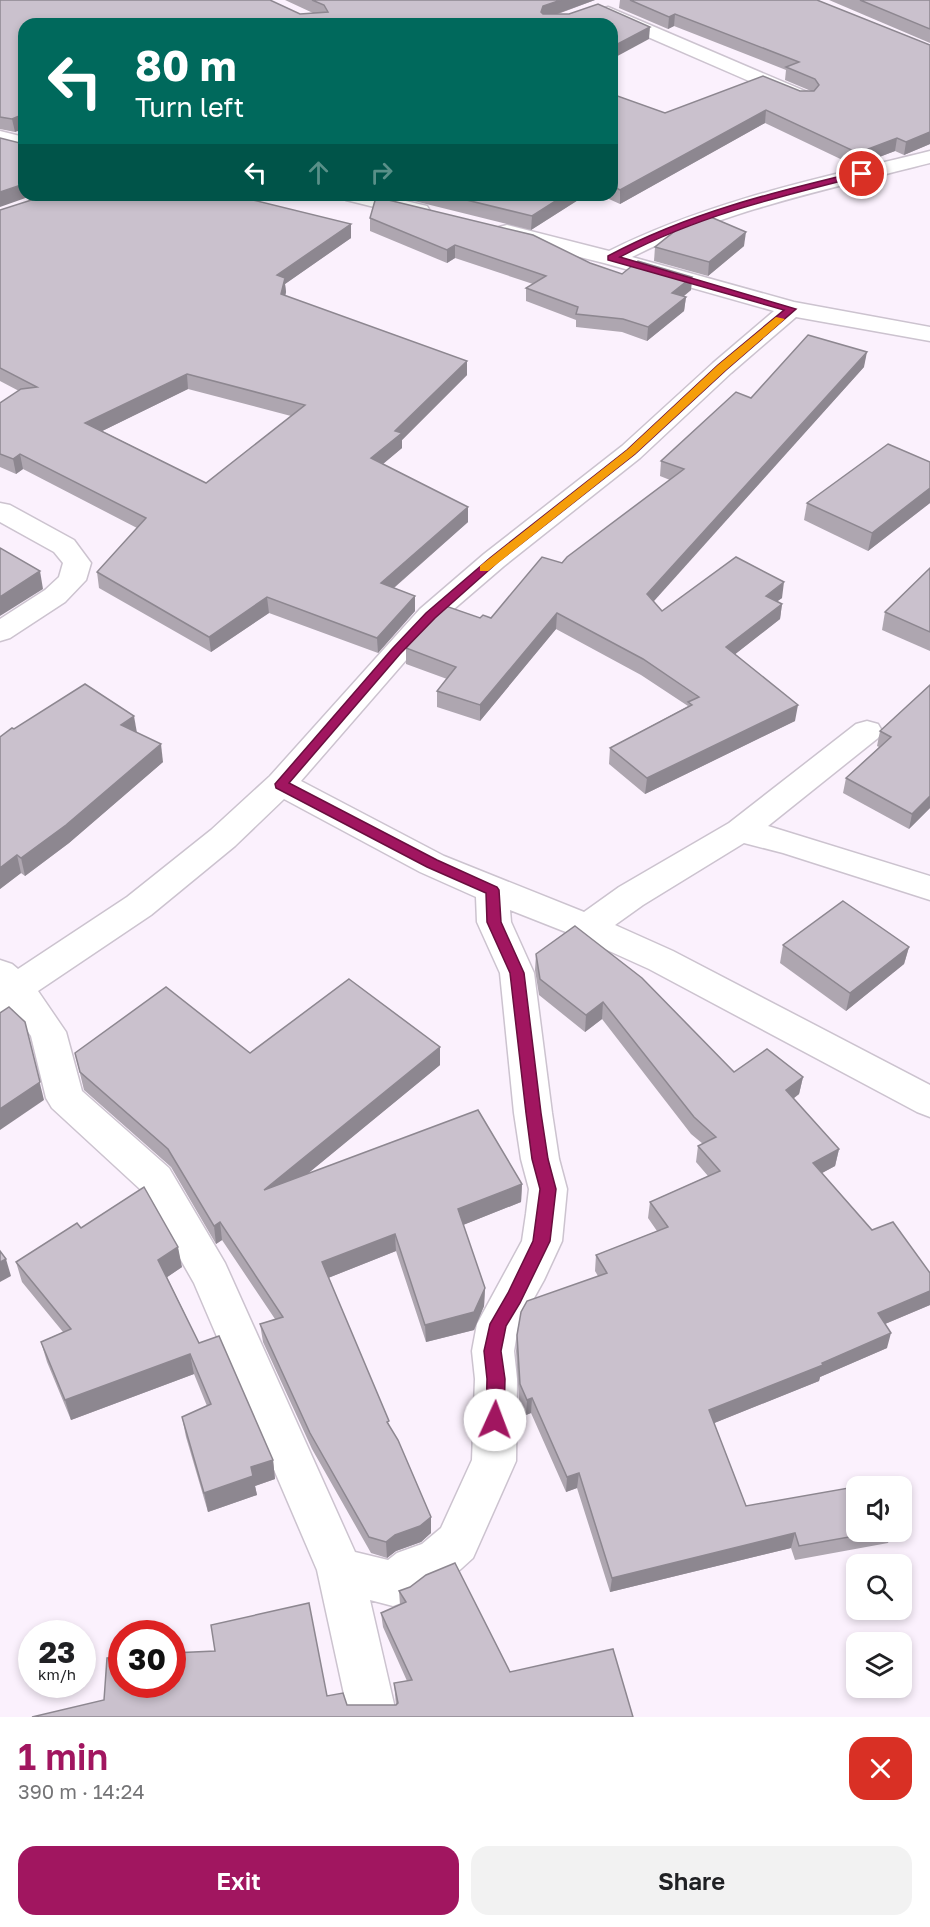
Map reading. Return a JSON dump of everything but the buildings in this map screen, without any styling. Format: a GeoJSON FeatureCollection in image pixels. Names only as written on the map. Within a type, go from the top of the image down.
{"type":"FeatureCollection","features":[{"type":"Feature","properties":{"kind":"street"},"geometry":{"type":"LineString","coordinates":[[614,0],[595,7],[805,98]]}},
{"type":"Feature","properties":{"kind":"street"},"geometry":{"type":"LineString","coordinates":[[0,137],[18,142]]}},
{"type":"Feature","properties":{"kind":"street"},"geometry":{"type":"LineString","coordinates":[[612,258],[642,242],[711,214],[774,195],[930,157]]}},
{"type":"Feature","properties":{"kind":"street"},"geometry":{"type":"LineString","coordinates":[[379,201],[445,217]]}},
{"type":"Feature","properties":{"kind":"street"},"geometry":{"type":"LineString","coordinates":[[489,228],[612,258],[791,309],[930,334]]}},
{"type":"Feature","properties":{"kind":"street"},"geometry":{"type":"LineString","coordinates":[[373,1717],[340,1570],[211,1275],[155,1179],[65,1098],[48,1032],[5,986],[85,944],[172,881],[281,784],[430,615],[494,560],[631,452],[722,368],[791,309]]}},
{"type":"Feature","properties":{"kind":"street"},"geometry":{"type":"LineString","coordinates":[[0,511],[64,546],[76,563],[72,580],[55,596],[0,632]]}},
{"type":"Feature","properties":{"kind":"street"},"geometry":{"type":"LineString","coordinates":[[588,927],[631,896],[740,831],[867,731]]}},
{"type":"Feature","properties":{"kind":"street"},"geometry":{"type":"LineString","coordinates":[[281,784],[432,864],[588,927],[671,965],[930,1102]]}},
{"type":"Feature","properties":{"kind":"street"},"geometry":{"type":"LineString","coordinates":[[740,831],[779,838],[897,879],[930,888]]}},
{"type":"Feature","properties":{"kind":"street"},"geometry":{"type":"LineString","coordinates":[[340,1570],[393,1584],[413,1569],[435,1563],[457,1544],[494,1461],[496,1379],[493,1351],[498,1324],[542,1241],[548,1189],[535,1125],[517,973],[494,922],[492,890]]}},
{"type":"Feature","properties":{"kind":"slow traffic"},"geometry":{"type":"LineString","coordinates":[[484,569],[631,452],[722,368],[780,319]]}},
{"type":"Feature","properties":{"kind":"route"},"geometry":{"type":"LineString","coordinates":[[495,1420],[496,1379],[493,1351],[498,1324],[530,1268],[542,1241],[548,1189],[540,1159],[533,1113],[517,973],[494,922],[492,890],[432,864],[281,784],[430,615],[494,560],[631,452],[722,368],[791,309],[612,258],[642,242],[711,214],[774,195],[862,174]]}}]}
